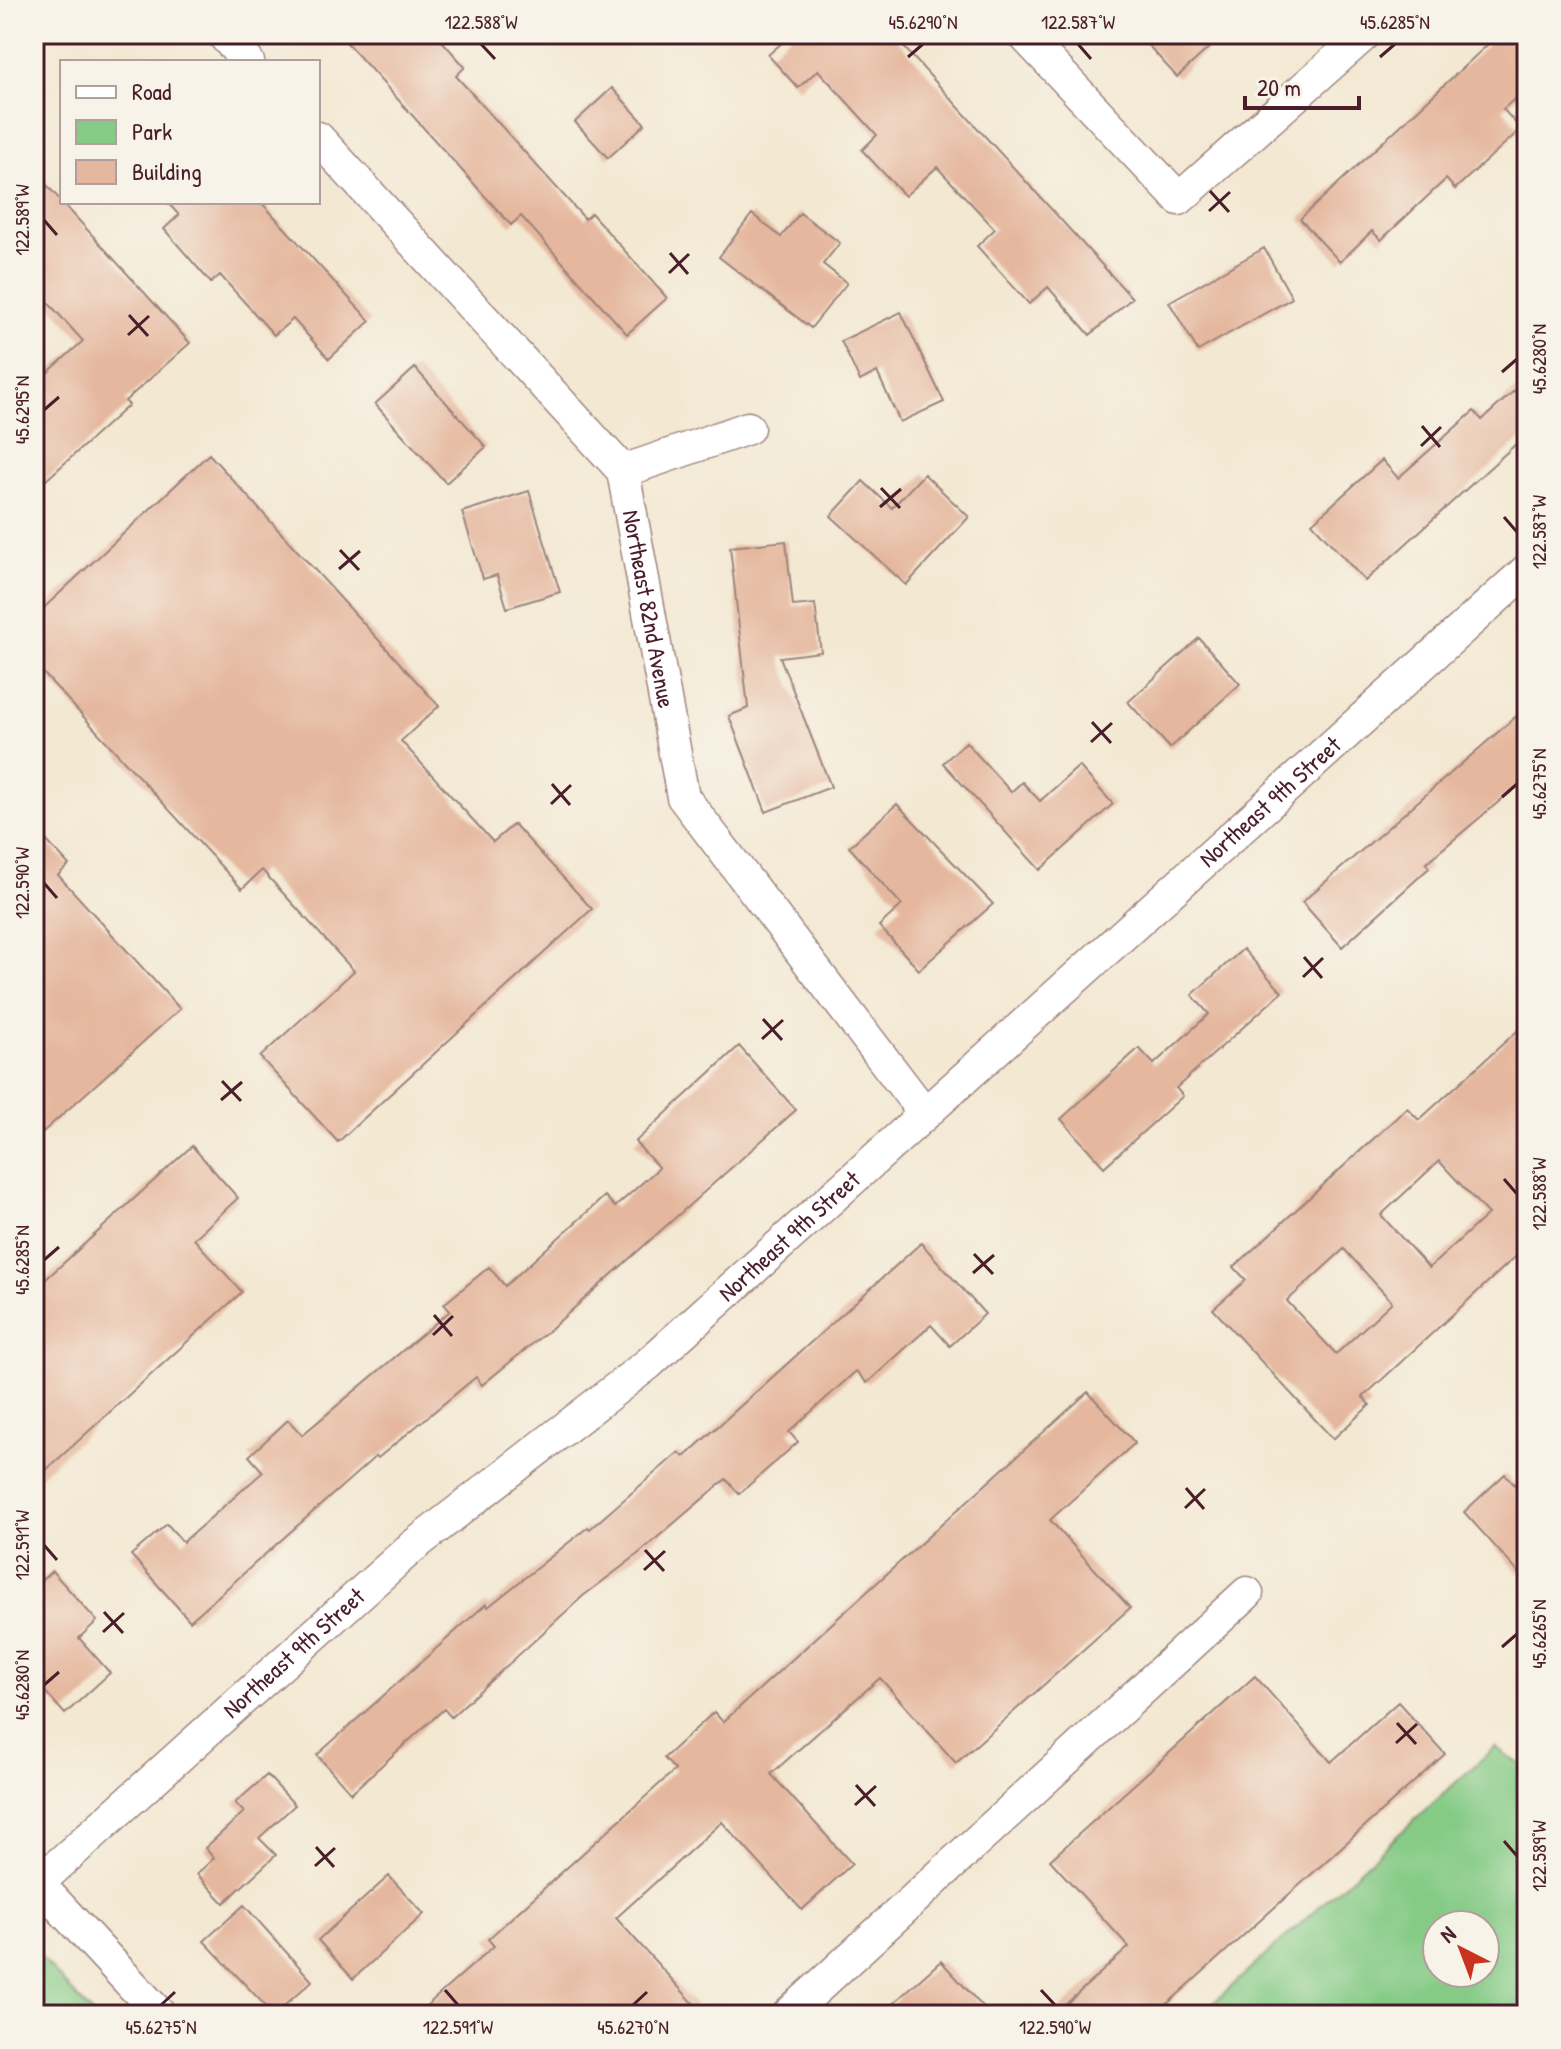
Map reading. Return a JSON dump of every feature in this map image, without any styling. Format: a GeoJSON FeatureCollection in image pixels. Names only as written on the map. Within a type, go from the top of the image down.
{"type":"FeatureCollection","features":[{"type":"Feature","properties":{"kind":"street"},"geometry":{"type":"LineString","coordinates":[[223,34],[246,60]]}},
{"type":"Feature","properties":{"kind":"street"},"geometry":{"type":"LineString","coordinates":[[1023,34],[1179,199],[1365,34]]}},
{"type":"Feature","properties":{"kind":"street"},"geometry":{"type":"LineString","coordinates":[[320,140],[623,471],[748,428]]}},
{"type":"Feature","properties":{"kind":"street","name":"Northeast 82nd Avenue"},"geometry":{"type":"LineString","coordinates":[[623,471],[683,797],[925,1114]]}},
{"type":"Feature","properties":{"kind":"street","name":"Northeast 9th Street"},"geometry":{"type":"LineString","coordinates":[[36,1881],[412,1547],[648,1364],[1527,570]]}},
{"type":"Feature","properties":{"kind":"street"},"geometry":{"type":"LineString","coordinates":[[788,2015],[1247,1593]]}},
{"type":"Feature","properties":{"kind":"street"},"geometry":{"type":"LineString","coordinates":[[36,1881],[160,2015]]}},
{"type":"Feature","properties":{"kind":"green space"},"geometry":{"type":"Polygon","coordinates":[[[1495,1747],[1527,1769],[1527,2015],[1220,2015],[1211,2005],[1495,1747]]]}},
{"type":"Feature","properties":{"kind":"green space"},"geometry":{"type":"Polygon","coordinates":[[[34,1950],[93,2015],[34,2015],[34,1950]]]}},
{"type":"Feature","properties":{"kind":"building"},"geometry":{"type":"Polygon","coordinates":[[[339,34],[436,34],[465,67],[456,76],[585,219],[591,213],[667,298],[627,334],[521,216],[511,225],[339,34]]]}},
{"type":"Feature","properties":{"kind":"building"},"geometry":{"type":"Polygon","coordinates":[[[792,34],[892,34],[1132,298],[1090,335],[1048,287],[1029,304],[977,246],[995,229],[937,167],[905,196],[862,150],[877,135],[818,70],[798,88],[768,55],[792,34]]]}},
{"type":"Feature","properties":{"kind":"building"},"geometry":{"type":"Polygon","coordinates":[[[1138,34],[1224,34],[1177,77],[1138,34]]]}},
{"type":"Feature","properties":{"kind":"building"},"geometry":{"type":"Polygon","coordinates":[[[1499,34],[1527,34],[1527,88],[1503,109],[1521,129],[1455,189],[1446,179],[1381,240],[1372,231],[1340,262],[1300,219],[1499,34]]]}},
{"type":"Feature","properties":{"kind":"building"},"geometry":{"type":"Polygon","coordinates":[[[612,88],[645,124],[608,158],[575,122],[612,88]]]}},
{"type":"Feature","properties":{"kind":"building"},"geometry":{"type":"Polygon","coordinates":[[[34,171],[60,200],[60,204],[64,204],[190,343],[125,401],[129,405],[34,491],[34,385],[83,341],[34,287],[34,171]]]}},
{"type":"Feature","properties":{"kind":"building"},"geometry":{"type":"Polygon","coordinates":[[[169,204],[263,204],[370,321],[329,359],[293,319],[274,335],[220,275],[211,283],[164,229],[179,215],[169,204]]]}},
{"type":"Feature","properties":{"kind":"building"},"geometry":{"type":"Polygon","coordinates":[[[800,213],[840,243],[823,264],[847,283],[811,328],[719,257],[752,214],[781,237],[800,213]]]}},
{"type":"Feature","properties":{"kind":"building"},"geometry":{"type":"Polygon","coordinates":[[[1264,248],[1292,298],[1198,351],[1169,302],[1264,248]]]}},
{"type":"Feature","properties":{"kind":"building"},"geometry":{"type":"Polygon","coordinates":[[[901,312],[944,402],[900,422],[877,372],[860,381],[841,341],[901,312]]]}},
{"type":"Feature","properties":{"kind":"building"},"geometry":{"type":"Polygon","coordinates":[[[415,368],[486,447],[446,483],[375,404],[415,368]]]}},
{"type":"Feature","properties":{"kind":"building"},"geometry":{"type":"Polygon","coordinates":[[[1527,379],[1527,434],[1365,581],[1312,523],[1382,460],[1398,478],[1474,411],[1482,420],[1527,379]]]}},
{"type":"Feature","properties":{"kind":"building"},"geometry":{"type":"Polygon","coordinates":[[[209,454],[439,706],[401,741],[493,842],[514,824],[592,909],[338,1142],[260,1057],[354,971],[262,870],[242,889],[34,663],[34,617],[209,454]]]}},
{"type":"Feature","properties":{"kind":"building"},"geometry":{"type":"Polygon","coordinates":[[[924,474],[969,517],[906,585],[831,516],[863,481],[892,508],[924,474]]]}},
{"type":"Feature","properties":{"kind":"building"},"geometry":{"type":"Polygon","coordinates":[[[529,491],[560,592],[507,608],[497,575],[483,579],[462,512],[529,491]]]}},
{"type":"Feature","properties":{"kind":"building"},"geometry":{"type":"Polygon","coordinates":[[[786,541],[793,606],[815,604],[821,652],[780,657],[831,787],[766,812],[729,716],[748,708],[730,547],[786,541]]]}},
{"type":"Feature","properties":{"kind":"building"},"geometry":{"type":"Polygon","coordinates":[[[1199,638],[1240,684],[1170,748],[1128,702],[1199,638]]]}},
{"type":"Feature","properties":{"kind":"building"},"geometry":{"type":"Polygon","coordinates":[[[1527,707],[1527,778],[1426,863],[1429,868],[1342,947],[1302,902],[1527,707]]]}},
{"type":"Feature","properties":{"kind":"building"},"geometry":{"type":"Polygon","coordinates":[[[966,742],[1011,792],[1022,782],[1040,801],[1079,766],[1113,804],[1040,870],[943,763],[966,742]]]}},
{"type":"Feature","properties":{"kind":"building"},"geometry":{"type":"Polygon","coordinates":[[[897,804],[993,904],[919,970],[879,926],[902,905],[849,847],[897,804]]]}},
{"type":"Feature","properties":{"kind":"building"},"geometry":{"type":"Polygon","coordinates":[[[34,827],[69,865],[58,875],[180,1009],[34,1140],[34,827]]]}},
{"type":"Feature","properties":{"kind":"building"},"geometry":{"type":"Polygon","coordinates":[[[1243,949],[1282,992],[1176,1088],[1183,1096],[1104,1167],[1061,1119],[1139,1048],[1154,1064],[1209,1014],[1192,995],[1243,949]]]}},
{"type":"Feature","properties":{"kind":"building"},"geometry":{"type":"Polygon","coordinates":[[[1527,1022],[1527,1246],[1363,1397],[1370,1405],[1333,1439],[1213,1309],[1246,1280],[1234,1267],[1407,1108],[1419,1120],[1527,1022]],[[1439,1161],[1381,1215],[1429,1268],[1488,1214],[1439,1161]],[[1344,1249],[1287,1301],[1336,1354],[1392,1302],[1344,1249]]]}},
{"type":"Feature","properties":{"kind":"building"},"geometry":{"type":"Polygon","coordinates":[[[739,1046],[796,1110],[554,1326],[482,1385],[476,1377],[378,1458],[376,1456],[190,1621],[131,1555],[167,1524],[183,1542],[263,1472],[249,1456],[288,1420],[302,1435],[450,1311],[444,1304],[489,1267],[505,1286],[605,1196],[615,1207],[659,1168],[635,1142],[739,1046]]]}},
{"type":"Feature","properties":{"kind":"building"},"geometry":{"type":"Polygon","coordinates":[[[192,1146],[238,1198],[194,1239],[242,1292],[34,1481],[34,1290],[192,1146]]]}},
{"type":"Feature","properties":{"kind":"building"},"geometry":{"type":"Polygon","coordinates":[[[921,1243],[985,1314],[950,1346],[931,1325],[867,1383],[856,1371],[789,1432],[798,1442],[739,1494],[726,1479],[583,1596],[451,1717],[444,1709],[351,1793],[317,1755],[486,1604],[488,1607],[588,1527],[590,1529],[679,1452],[684,1457],[921,1243]]]}},
{"type":"Feature","properties":{"kind":"building"},"geometry":{"type":"Polygon","coordinates":[[[1088,1392],[1135,1443],[1050,1520],[1130,1608],[956,1763],[880,1678],[771,1774],[852,1864],[802,1910],[722,1822],[616,1918],[704,2015],[416,2015],[494,1946],[488,1939],[675,1770],[664,1758],[714,1712],[723,1722],[1088,1392]]]}},
{"type":"Feature","properties":{"kind":"building"},"geometry":{"type":"Polygon","coordinates":[[[1505,1474],[1527,1499],[1527,1582],[1464,1512],[1505,1474]]]}},
{"type":"Feature","properties":{"kind":"building"},"geometry":{"type":"Polygon","coordinates":[[[52,1571],[97,1621],[79,1638],[110,1673],[65,1714],[34,1679],[34,1587],[52,1571]]]}},
{"type":"Feature","properties":{"kind":"building"},"geometry":{"type":"Polygon","coordinates":[[[1255,1676],[1331,1762],[1398,1702],[1445,1754],[1155,2015],[1054,2015],[1129,1947],[1050,1860],[1255,1676]]]}},
{"type":"Feature","properties":{"kind":"building"},"geometry":{"type":"Polygon","coordinates":[[[267,1775],[295,1805],[259,1838],[276,1855],[224,1903],[197,1874],[214,1858],[205,1848],[244,1812],[235,1803],[267,1775]]]}},
{"type":"Feature","properties":{"kind":"building"},"geometry":{"type":"Polygon","coordinates":[[[389,1876],[424,1914],[353,1979],[318,1940],[389,1876]]]}},
{"type":"Feature","properties":{"kind":"building"},"geometry":{"type":"Polygon","coordinates":[[[244,1905],[312,1981],[274,2015],[204,1941],[244,1905]]]}},
{"type":"Feature","properties":{"kind":"building"},"geometry":{"type":"Polygon","coordinates":[[[941,1961],[990,2015],[880,2015],[941,1961]]]}}]}
